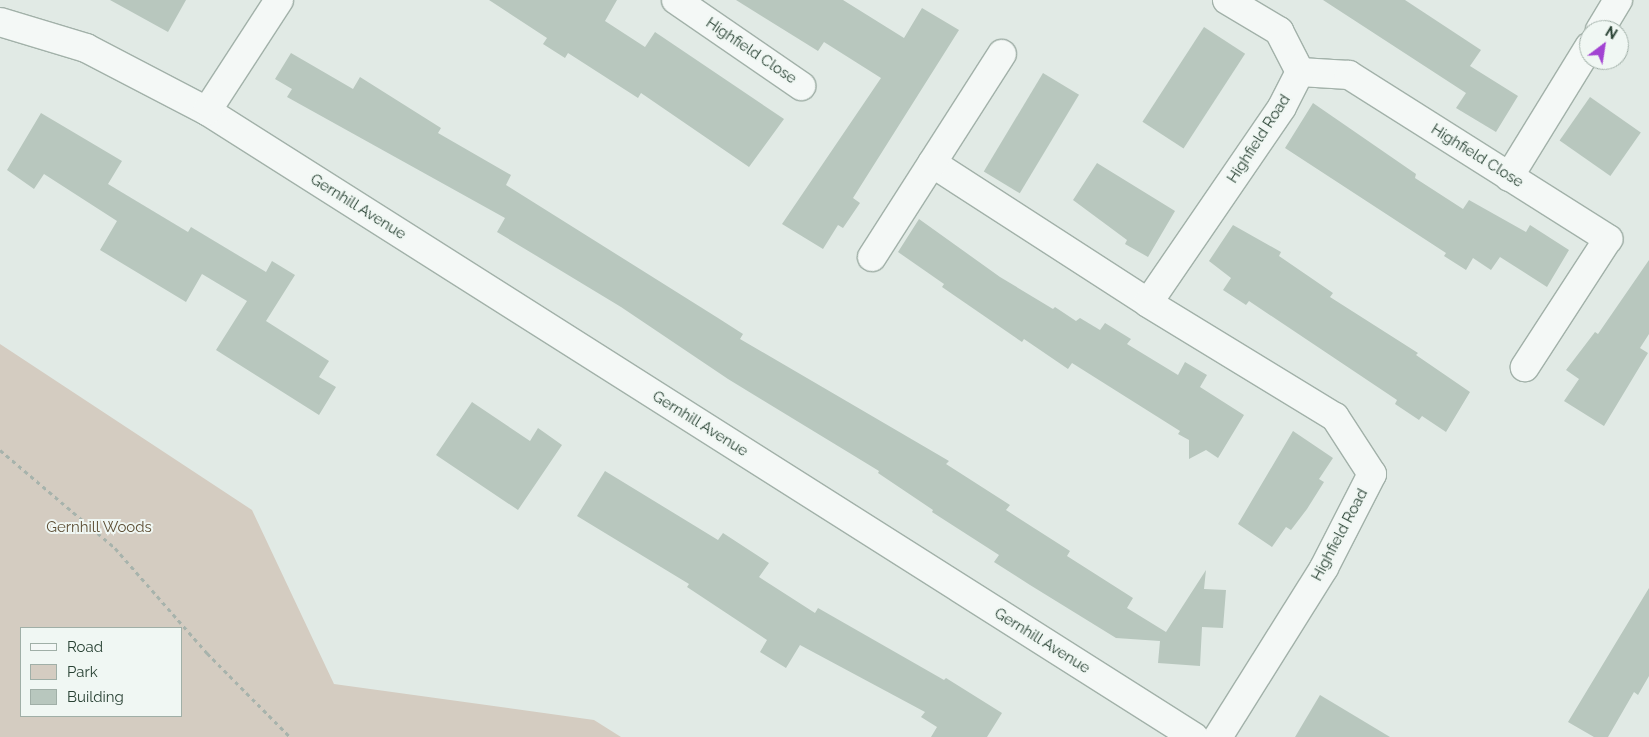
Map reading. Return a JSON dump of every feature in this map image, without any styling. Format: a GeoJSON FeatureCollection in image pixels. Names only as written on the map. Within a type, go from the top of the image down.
{"type":"FeatureCollection","features":[{"type":"Feature","properties":{"kind":"street"},"geometry":{"type":"LineString","coordinates":[[207,111],[278,0]]}},
{"type":"Feature","properties":{"kind":"street","name":"Highfield Close"},"geometry":{"type":"LineString","coordinates":[[676,0],[801,86]]}},
{"type":"Feature","properties":{"kind":"street"},"geometry":{"type":"LineString","coordinates":[[1606,20],[1618,0]]}},
{"type":"Feature","properties":{"kind":"street"},"geometry":{"type":"LineString","coordinates":[[1244,4],[1279,31],[1300,72]]}},
{"type":"Feature","properties":{"kind":"street","name":"Gernhill Avenue"},"geometry":{"type":"LineString","coordinates":[[0,22],[86,48],[207,111],[1194,737]]}},
{"type":"Feature","properties":{"kind":"street"},"geometry":{"type":"LineString","coordinates":[[872,257],[1002,54]]}},
{"type":"Feature","properties":{"kind":"street"},"geometry":{"type":"LineString","coordinates":[[1509,177],[1579,63]]}},
{"type":"Feature","properties":{"kind":"street","name":"Highfield Close"},"geometry":{"type":"LineString","coordinates":[[1300,72],[1349,75],[1608,239],[1525,367]]}},
{"type":"Feature","properties":{"kind":"street","name":"Highfield Road"},"geometry":{"type":"LineString","coordinates":[[1148,304],[1282,107],[1300,72]]}},
{"type":"Feature","properties":{"kind":"street","name":"Highfield Road"},"geometry":{"type":"LineString","coordinates":[[932,163],[1148,304],[1335,417],[1372,474],[1324,568],[1218,737]]}},
{"type":"Feature","properties":{"kind":"path"},"geometry":{"type":"LineString","coordinates":[[0,450],[115,548],[207,653],[290,737]]}},
{"type":"Feature","properties":{"kind":"green space","name":"Gernhill Woods"},"geometry":{"type":"Polygon","coordinates":[[[0,344],[252,510],[334,684],[594,720],[621,737],[0,737],[0,344]]]}},
{"type":"Feature","properties":{"kind":"building"},"geometry":{"type":"Polygon","coordinates":[[[110,0],[186,0],[168,32],[110,0]]]}},
{"type":"Feature","properties":{"kind":"building"},"geometry":{"type":"Polygon","coordinates":[[[489,0],[617,0],[605,21],[645,47],[655,32],[784,119],[749,167],[641,93],[638,98],[568,53],[565,58],[543,44],[547,38],[489,0]]]}},
{"type":"Feature","properties":{"kind":"building"},"geometry":{"type":"Polygon","coordinates":[[[736,0],[843,0],[904,38],[922,8],[959,30],[853,198],[860,203],[843,228],[838,225],[823,249],[782,224],[881,78],[824,42],[818,51],[736,0]]]}},
{"type":"Feature","properties":{"kind":"building"},"geometry":{"type":"Polygon","coordinates":[[[1323,0],[1405,0],[1481,50],[1470,66],[1518,96],[1496,132],[1456,108],[1466,93],[1323,0]]]}},
{"type":"Feature","properties":{"kind":"building"},"geometry":{"type":"Polygon","coordinates":[[[1204,27],[1245,54],[1184,148],[1142,122],[1204,27]]]}},
{"type":"Feature","properties":{"kind":"building"},"geometry":{"type":"Polygon","coordinates":[[[291,53],[353,89],[360,77],[441,128],[438,133],[511,175],[506,185],[743,334],[740,339],[949,461],[946,464],[1010,505],[1006,510],[1070,551],[1067,556],[1133,598],[1127,608],[1166,632],[1206,570],[1204,589],[1226,590],[1223,628],[1202,627],[1200,666],[1158,663],[1160,641],[1116,638],[1030,585],[994,562],[999,555],[932,512],[933,510],[878,473],[879,471],[728,379],[621,307],[497,232],[505,218],[287,97],[292,89],[275,79],[291,53]]]}},
{"type":"Feature","properties":{"kind":"building"},"geometry":{"type":"Polygon","coordinates":[[[1043,73],[1079,95],[1020,193],[984,172],[1043,73]]]}},
{"type":"Feature","properties":{"kind":"building"},"geometry":{"type":"Polygon","coordinates":[[[1590,97],[1641,133],[1610,176],[1560,140],[1590,97]]]}},
{"type":"Feature","properties":{"kind":"building"},"geometry":{"type":"Polygon","coordinates":[[[1313,103],[1416,174],[1415,178],[1463,209],[1469,200],[1526,232],[1530,225],[1569,250],[1547,287],[1500,257],[1491,270],[1473,258],[1466,270],[1444,256],[1446,253],[1285,148],[1313,103]]]}},
{"type":"Feature","properties":{"kind":"building"},"geometry":{"type":"Polygon","coordinates":[[[41,113],[122,161],[108,184],[188,232],[191,227],[266,272],[272,261],[295,275],[266,321],[329,361],[319,377],[336,387],[319,415],[216,350],[247,301],[202,274],[186,302],[100,250],[117,221],[44,174],[34,189],[7,170],[41,113]]]}},
{"type":"Feature","properties":{"kind":"building"},"geometry":{"type":"Polygon","coordinates":[[[1097,163],[1175,211],[1148,257],[1125,244],[1127,240],[1073,200],[1097,163]]]}},
{"type":"Feature","properties":{"kind":"building"},"geometry":{"type":"Polygon","coordinates":[[[919,219],[1000,277],[1053,309],[1055,307],[1076,321],[1080,318],[1100,330],[1105,323],[1131,339],[1127,344],[1178,375],[1185,362],[1207,375],[1200,387],[1244,415],[1218,458],[1206,450],[1189,459],[1189,440],[1178,434],[1180,431],[1072,363],[1068,369],[1024,339],[1022,342],[942,287],[944,284],[898,252],[919,219]]]}},
{"type":"Feature","properties":{"kind":"building"},"geometry":{"type":"Polygon","coordinates":[[[1233,225],[1281,252],[1279,256],[1333,293],[1330,297],[1418,353],[1416,355],[1470,392],[1446,432],[1422,416],[1419,420],[1395,404],[1397,400],[1249,301],[1246,305],[1223,290],[1231,278],[1209,261],[1233,225]]]}},
{"type":"Feature","properties":{"kind":"building"},"geometry":{"type":"Polygon","coordinates":[[[1649,260],[1649,334],[1640,348],[1648,353],[1604,426],[1564,401],[1579,379],[1566,370],[1595,332],[1598,334],[1649,260]]]}},
{"type":"Feature","properties":{"kind":"building"},"geometry":{"type":"Polygon","coordinates":[[[472,402],[530,441],[538,428],[562,445],[518,510],[436,455],[472,402]]]}},
{"type":"Feature","properties":{"kind":"building"},"geometry":{"type":"Polygon","coordinates":[[[1293,431],[1333,458],[1319,479],[1324,482],[1307,509],[1291,530],[1286,527],[1272,547],[1238,524],[1293,431]]]}},
{"type":"Feature","properties":{"kind":"building"},"geometry":{"type":"Polygon","coordinates":[[[605,471],[718,540],[723,533],[769,563],[759,577],[815,613],[818,608],[944,680],[946,678],[1002,713],[987,737],[931,737],[937,727],[921,717],[925,712],[800,645],[786,668],[760,652],[767,640],[687,587],[689,584],[577,516],[605,471]]]}},
{"type":"Feature","properties":{"kind":"building"},"geometry":{"type":"Polygon","coordinates":[[[1649,588],[1649,676],[1638,695],[1634,692],[1608,737],[1594,737],[1568,722],[1649,588]]]}},
{"type":"Feature","properties":{"kind":"building"},"geometry":{"type":"Polygon","coordinates":[[[1320,695],[1390,737],[1295,737],[1320,695]]]}}]}
